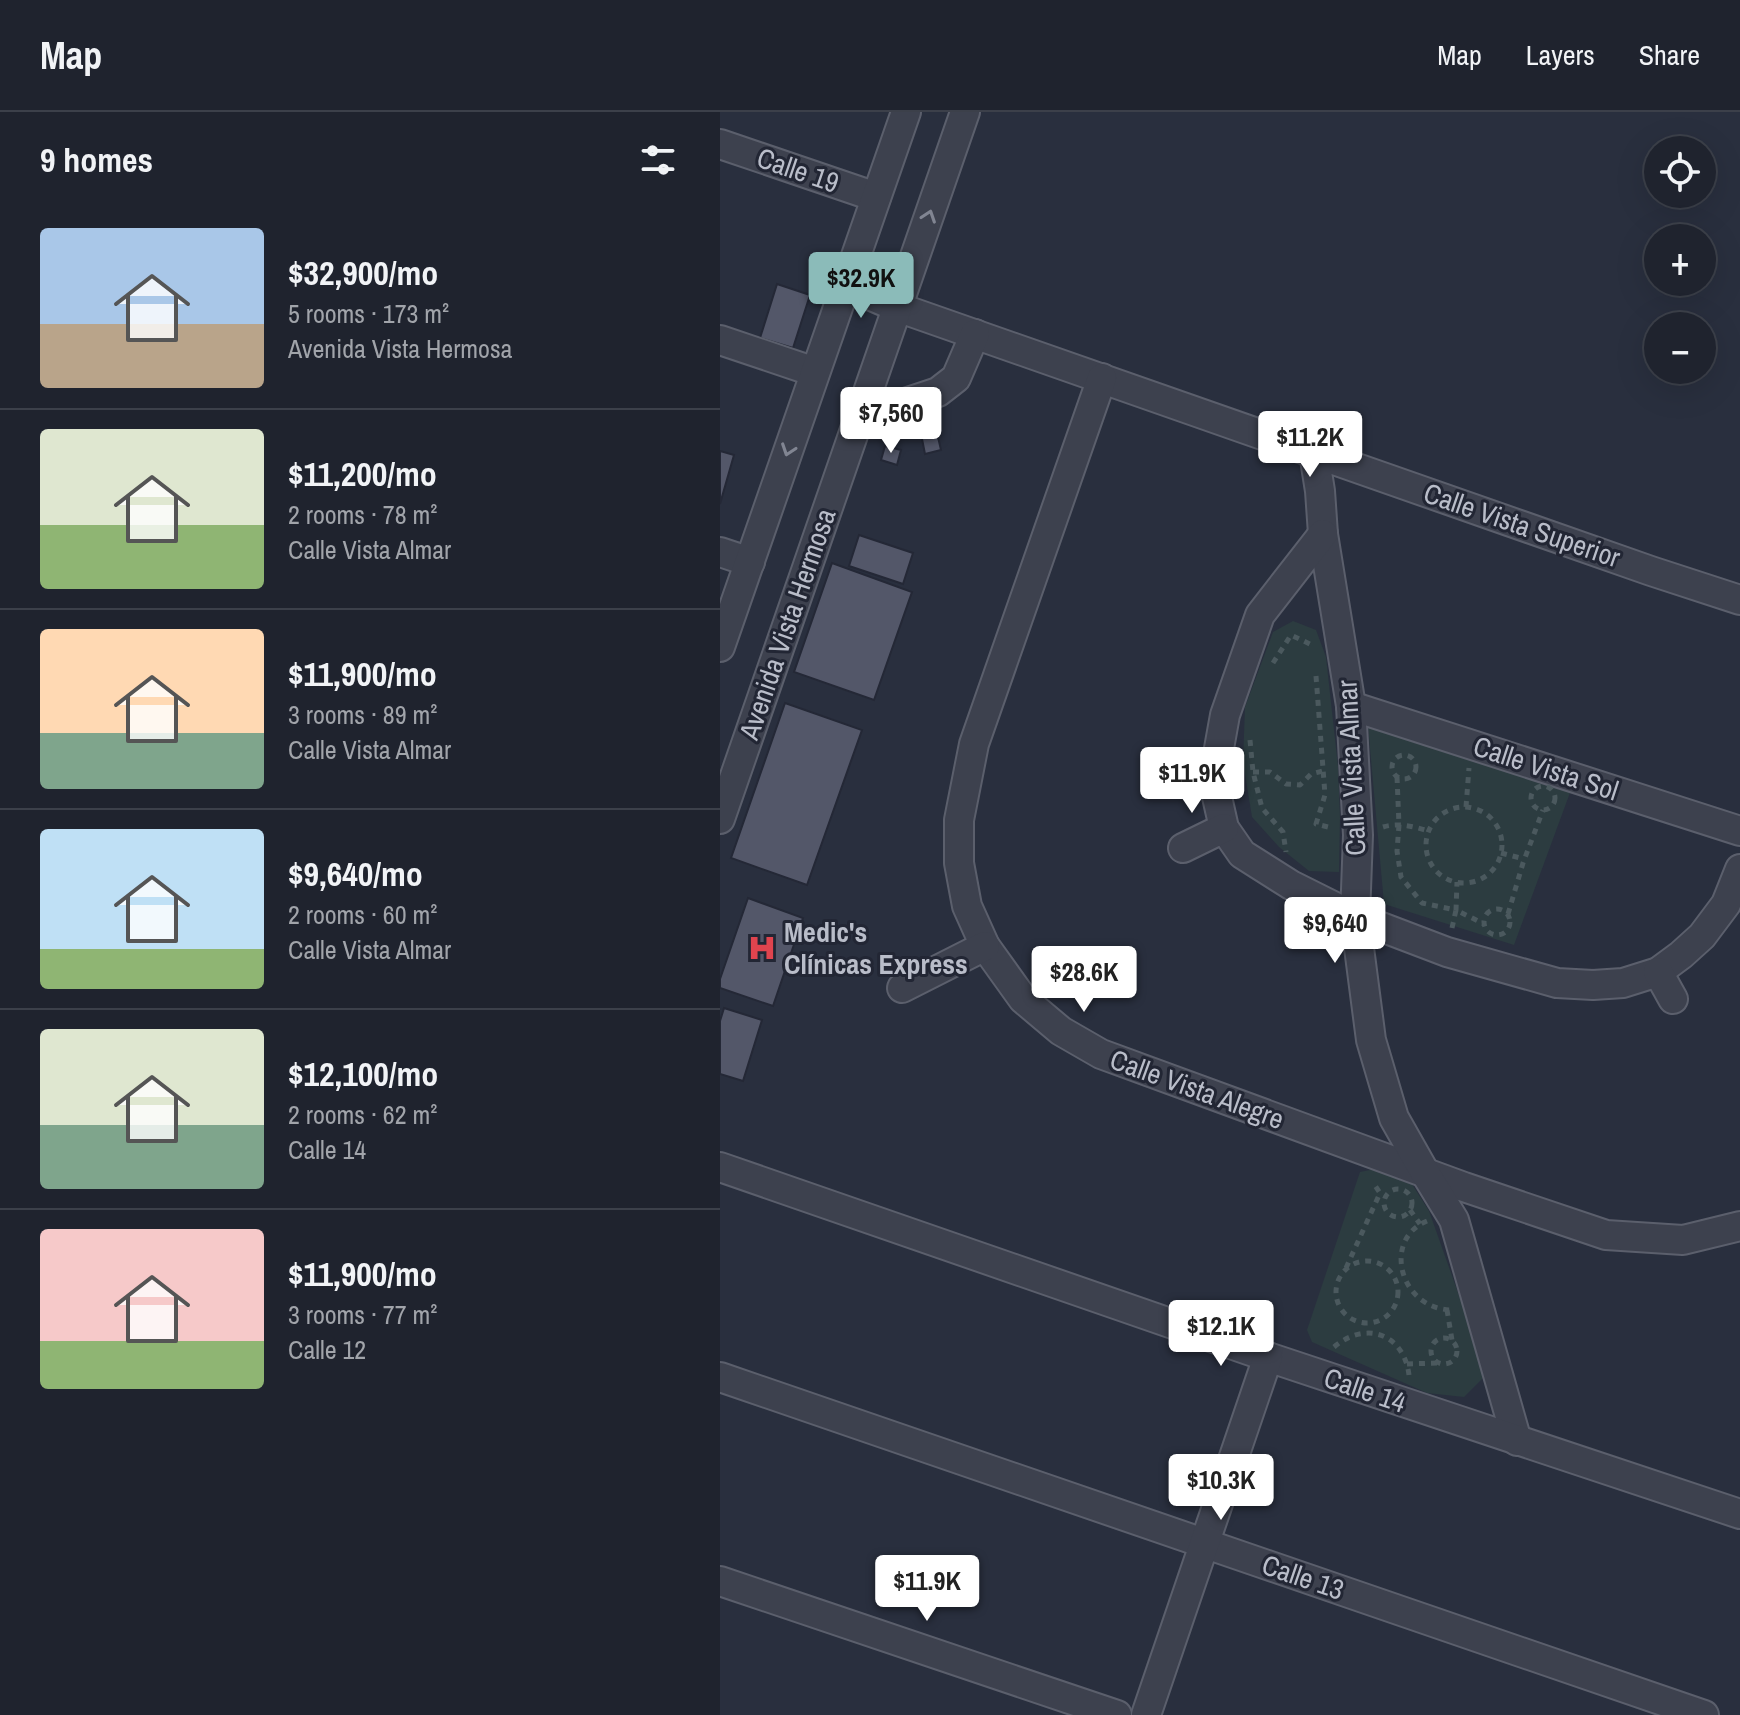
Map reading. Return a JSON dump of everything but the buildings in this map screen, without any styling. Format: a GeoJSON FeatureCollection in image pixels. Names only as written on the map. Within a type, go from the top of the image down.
{"type":"FeatureCollection","features":[{"type":"Feature","properties":{"kind":"street","name":"Avenida Vista Hermosa"},"geometry":{"type":"LineString","coordinates":[[720,647],[906,112]]}},
{"type":"Feature","properties":{"kind":"street","name":"Avenida Vista Hermosa"},"geometry":{"type":"LineString","coordinates":[[720,819],[965,112]]}},
{"type":"Feature","properties":{"kind":"street","name":"Calle 19"},"geometry":{"type":"LineString","coordinates":[[720,144],[876,197]]}},
{"type":"Feature","properties":{"kind":"street","name":"Calle Vista Superior"},"geometry":{"type":"LineString","coordinates":[[846,285],[897,307],[1740,600]]}},
{"type":"Feature","properties":{"kind":"street"},"geometry":{"type":"LineString","coordinates":[[859,417],[884,416],[902,404],[938,392],[956,378],[975,334]]}},
{"type":"Feature","properties":{"kind":"street"},"geometry":{"type":"LineString","coordinates":[[720,340],[815,372]]}},
{"type":"Feature","properties":{"kind":"street","name":"Calle Vista Alegre"},"geometry":{"type":"LineString","coordinates":[[1102,378],[974,744],[959,820],[959,863],[967,906],[985,946],[1023,999],[1061,1031],[1101,1054],[1606,1235],[1683,1240],[1740,1226]]}},
{"type":"Feature","properties":{"kind":"street","name":"Calle Vista Almar"},"geometry":{"type":"LineString","coordinates":[[1314,453],[1323,534],[1351,706],[1358,835],[1355,917],[1371,1040],[1394,1118],[1454,1220],[1517,1441]]}},
{"type":"Feature","properties":{"kind":"street"},"geometry":{"type":"LineString","coordinates":[[1323,534],[1260,615],[1225,715],[1218,754],[1217,797],[1224,828],[1242,854],[1291,885],[1355,917],[1447,952],[1557,983],[1593,985],[1623,983],[1658,972],[1681,955],[1702,936],[1726,904],[1740,869]]}},
{"type":"Feature","properties":{"kind":"street"},"geometry":{"type":"LineString","coordinates":[[720,552],[750,562]]}},
{"type":"Feature","properties":{"kind":"street","name":"Calle Vista Sol"},"geometry":{"type":"LineString","coordinates":[[1351,706],[1740,831]]}},
{"type":"Feature","properties":{"kind":"street"},"geometry":{"type":"LineString","coordinates":[[1183,848],[1224,828]]}},
{"type":"Feature","properties":{"kind":"street"},"geometry":{"type":"LineString","coordinates":[[902,988],[985,946]]}},
{"type":"Feature","properties":{"kind":"street"},"geometry":{"type":"LineString","coordinates":[[1658,972],[1673,999]]}},
{"type":"Feature","properties":{"kind":"street","name":"Calle 14"},"geometry":{"type":"LineString","coordinates":[[720,1167],[1268,1357],[1740,1514]]}},
{"type":"Feature","properties":{"kind":"street"},"geometry":{"type":"LineString","coordinates":[[1146,1715],[1268,1357]]}},
{"type":"Feature","properties":{"kind":"street","name":"Calle 13"},"geometry":{"type":"LineString","coordinates":[[720,1377],[1704,1715]]}},
{"type":"Feature","properties":{"kind":"street"},"geometry":{"type":"LineString","coordinates":[[720,1581],[1117,1715]]}},
{"type":"Feature","properties":{"kind":"path"},"geometry":{"type":"LineString","coordinates":[[1270,670],[1291,635],[1314,646]]}},
{"type":"Feature","properties":{"kind":"path"},"geometry":{"type":"LineString","coordinates":[[1315,662],[1325,795],[1316,824],[1358,835],[1392,824],[1429,831]]}},
{"type":"Feature","properties":{"kind":"path"},"geometry":{"type":"LineString","coordinates":[[1249,734],[1253,772],[1262,808],[1283,832],[1291,885]]}},
{"type":"Feature","properties":{"kind":"path"},"geometry":{"type":"LineString","coordinates":[[1466,807],[1471,744]]}},
{"type":"Feature","properties":{"kind":"path"},"geometry":{"type":"LineString","coordinates":[[1397,777],[1409,778],[1415,772],[1414,761],[1408,755],[1394,760],[1392,767],[1397,777],[1397,851],[1401,877],[1422,903],[1456,910],[1484,924],[1491,934],[1504,934],[1511,923],[1508,914],[1543,810]]}},
{"type":"Feature","properties":{"kind":"path"},"geometry":{"type":"LineString","coordinates":[[1253,772],[1270,772],[1286,784],[1300,785],[1311,774],[1323,771]]}},
{"type":"Feature","properties":{"kind":"path"},"geometry":{"type":"LineString","coordinates":[[1476,808],[1487,814],[1496,822],[1503,846],[1495,868],[1475,882],[1450,881],[1439,874],[1431,863],[1426,851],[1429,831],[1440,815],[1451,809],[1476,808]]}},
{"type":"Feature","properties":{"kind":"path"},"geometry":{"type":"LineString","coordinates":[[1501,853],[1524,859]]}},
{"type":"Feature","properties":{"kind":"path"},"geometry":{"type":"LineString","coordinates":[[1456,910],[1457,882]]}},
{"type":"Feature","properties":{"kind":"path"},"geometry":{"type":"LineString","coordinates":[[1484,924],[1486,915],[1492,910],[1501,909],[1508,914]]}},
{"type":"Feature","properties":{"kind":"path"},"geometry":{"type":"LineString","coordinates":[[1346,1268],[1367,1260],[1387,1267],[1394,1275],[1399,1296],[1395,1306],[1381,1320],[1371,1323],[1352,1319],[1338,1305],[1336,1295],[1340,1275],[1383,1194],[1403,1190],[1412,1201],[1410,1210],[1399,1217],[1390,1215],[1385,1208],[1383,1194],[1369,1176]]}},
{"type":"Feature","properties":{"kind":"path"},"geometry":{"type":"LineString","coordinates":[[1410,1210],[1420,1224]]}},
{"type":"Feature","properties":{"kind":"path"},"geometry":{"type":"LineString","coordinates":[[1428,1221],[1411,1232],[1404,1247],[1401,1262],[1404,1279],[1412,1293],[1424,1303],[1439,1309],[1459,1310]]}},
{"type":"Feature","properties":{"kind":"path"},"geometry":{"type":"LineString","coordinates":[[1397,1281],[1404,1279]]}},
{"type":"Feature","properties":{"kind":"path"},"geometry":{"type":"LineString","coordinates":[[1407,1364],[1446,1364],[1454,1360],[1457,1347],[1452,1340],[1447,1310]]}},
{"type":"Feature","properties":{"kind":"path"},"geometry":{"type":"LineString","coordinates":[[1371,1323],[1373,1333]]}},
{"type":"Feature","properties":{"kind":"path"},"geometry":{"type":"LineString","coordinates":[[1334,1347],[1356,1334],[1382,1335],[1402,1352],[1409,1376]]}},
{"type":"Feature","properties":{"kind":"path"},"geometry":{"type":"LineString","coordinates":[[1437,1363],[1430,1353],[1432,1344],[1443,1338],[1452,1340]]}},
{"type":"Feature","properties":{"kind":"shaded area"},"geometry":{"type":"Polygon","coordinates":[[[1293,621],[1316,630],[1326,657],[1338,766],[1339,872],[1309,871],[1279,847],[1252,817],[1243,762],[1245,707],[1273,632],[1293,621]]]}},
{"type":"Feature","properties":{"kind":"shaded area"},"geometry":{"type":"Polygon","coordinates":[[[1368,726],[1571,790],[1514,945],[1384,904],[1368,726]]]}},
{"type":"Feature","properties":{"kind":"shaded area"},"geometry":{"type":"Polygon","coordinates":[[[1380,1168],[1410,1181],[1429,1211],[1487,1374],[1464,1397],[1427,1393],[1312,1342],[1307,1330],[1360,1172],[1380,1168]]]}},
{"type":"Feature","properties":{"kind":"place","name":"Medic's Clínicas Express"},"geometry":{"type":"Point","coordinates":[762,948]}}]}
